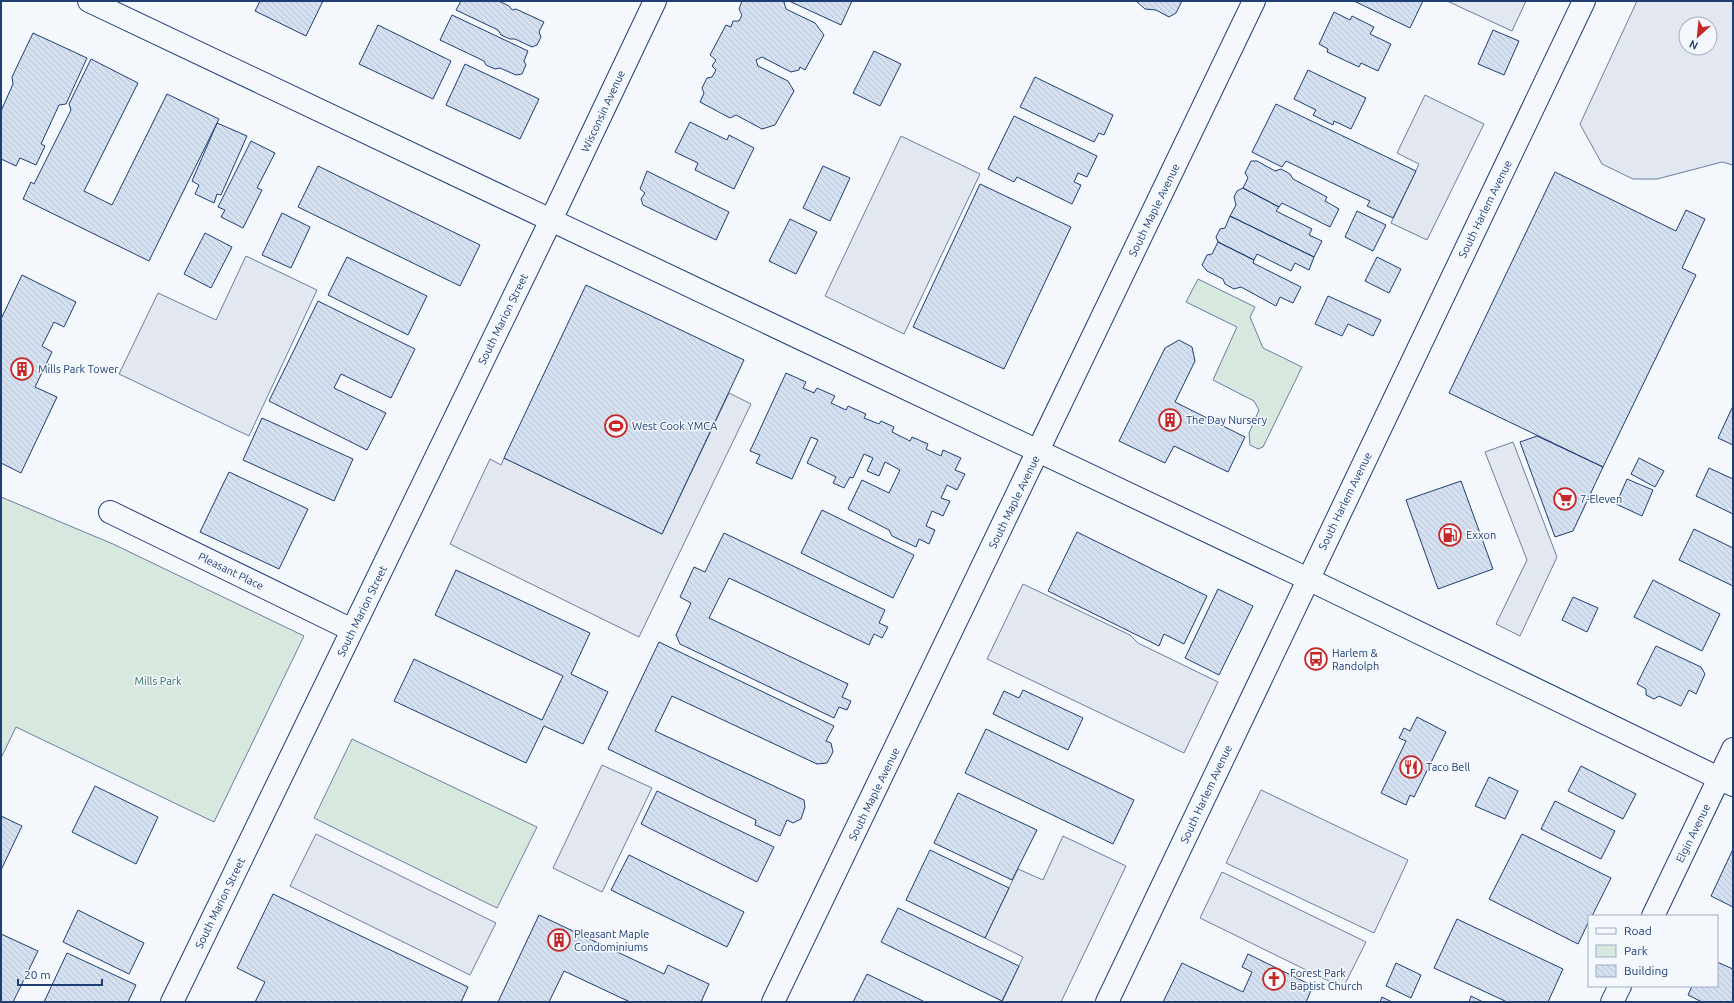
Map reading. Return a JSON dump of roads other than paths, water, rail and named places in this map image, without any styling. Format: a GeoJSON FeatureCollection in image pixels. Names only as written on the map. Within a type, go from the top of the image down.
{"type":"FeatureCollection","features":[{"type":"Feature","properties":{"kind":"street"},"geometry":{"type":"LineString","coordinates":[[89,1],[1308,579],[1726,782]]}},
{"type":"Feature","properties":{"kind":"street","name":"Wisconsin Avenue"},"geometry":{"type":"LineString","coordinates":[[551,220],[655,1]]}},
{"type":"Feature","properties":{"kind":"street","name":"South Maple Avenue"},"geometry":{"type":"LineString","coordinates":[[773,1002],[1254,1]]}},
{"type":"Feature","properties":{"kind":"street","name":"South Harlem Avenue"},"geometry":{"type":"LineString","coordinates":[[1107,1002],[1584,1]]}},
{"type":"Feature","properties":{"kind":"street","name":"South Marion Street"},"geometry":{"type":"LineString","coordinates":[[172,1002],[551,220]]}},
{"type":"Feature","properties":{"kind":"street","name":"Pleasant Place"},"geometry":{"type":"LineString","coordinates":[[110,512],[352,630]]}},
{"type":"Feature","properties":{"kind":"street","name":"Elgin Avenue"},"geometry":{"type":"LineString","coordinates":[[1654,915],[1726,782],[1733,749]]}},
{"type":"Feature","properties":{"kind":"street"},"geometry":{"type":"LineString","coordinates":[[1612,1002],[1620,987]]}},
{"type":"Feature","properties":{"kind":"place","name":"Mills Park Tower"},"geometry":{"type":"Point","coordinates":[22,369]}},
{"type":"Feature","properties":{"kind":"place","name":"The Day Nursery"},"geometry":{"type":"Point","coordinates":[1170,420]}},
{"type":"Feature","properties":{"kind":"place","name":"West Cook YMCA"},"geometry":{"type":"Point","coordinates":[616,426]}},
{"type":"Feature","properties":{"kind":"place","name":"7-Eleven"},"geometry":{"type":"Point","coordinates":[1565,499]}},
{"type":"Feature","properties":{"kind":"place","name":"Exxon"},"geometry":{"type":"Point","coordinates":[1450,535]}},
{"type":"Feature","properties":{"kind":"place","name":"Harlem & Randolph"},"geometry":{"type":"Point","coordinates":[1316,659]}},
{"type":"Feature","properties":{"kind":"place","name":"Taco Bell"},"geometry":{"type":"Point","coordinates":[1411,767]}},
{"type":"Feature","properties":{"kind":"place","name":"Pleasant Maple Condominiums"},"geometry":{"type":"Point","coordinates":[559,940]}},
{"type":"Feature","properties":{"kind":"place","name":"Forest Park Baptist Church"},"geometry":{"type":"Point","coordinates":[1274,979]}},
{"type":"Feature","properties":{"kind":"park label","name":"Mills Park"},"geometry":{"type":"Point","coordinates":[158,681]}}]}
